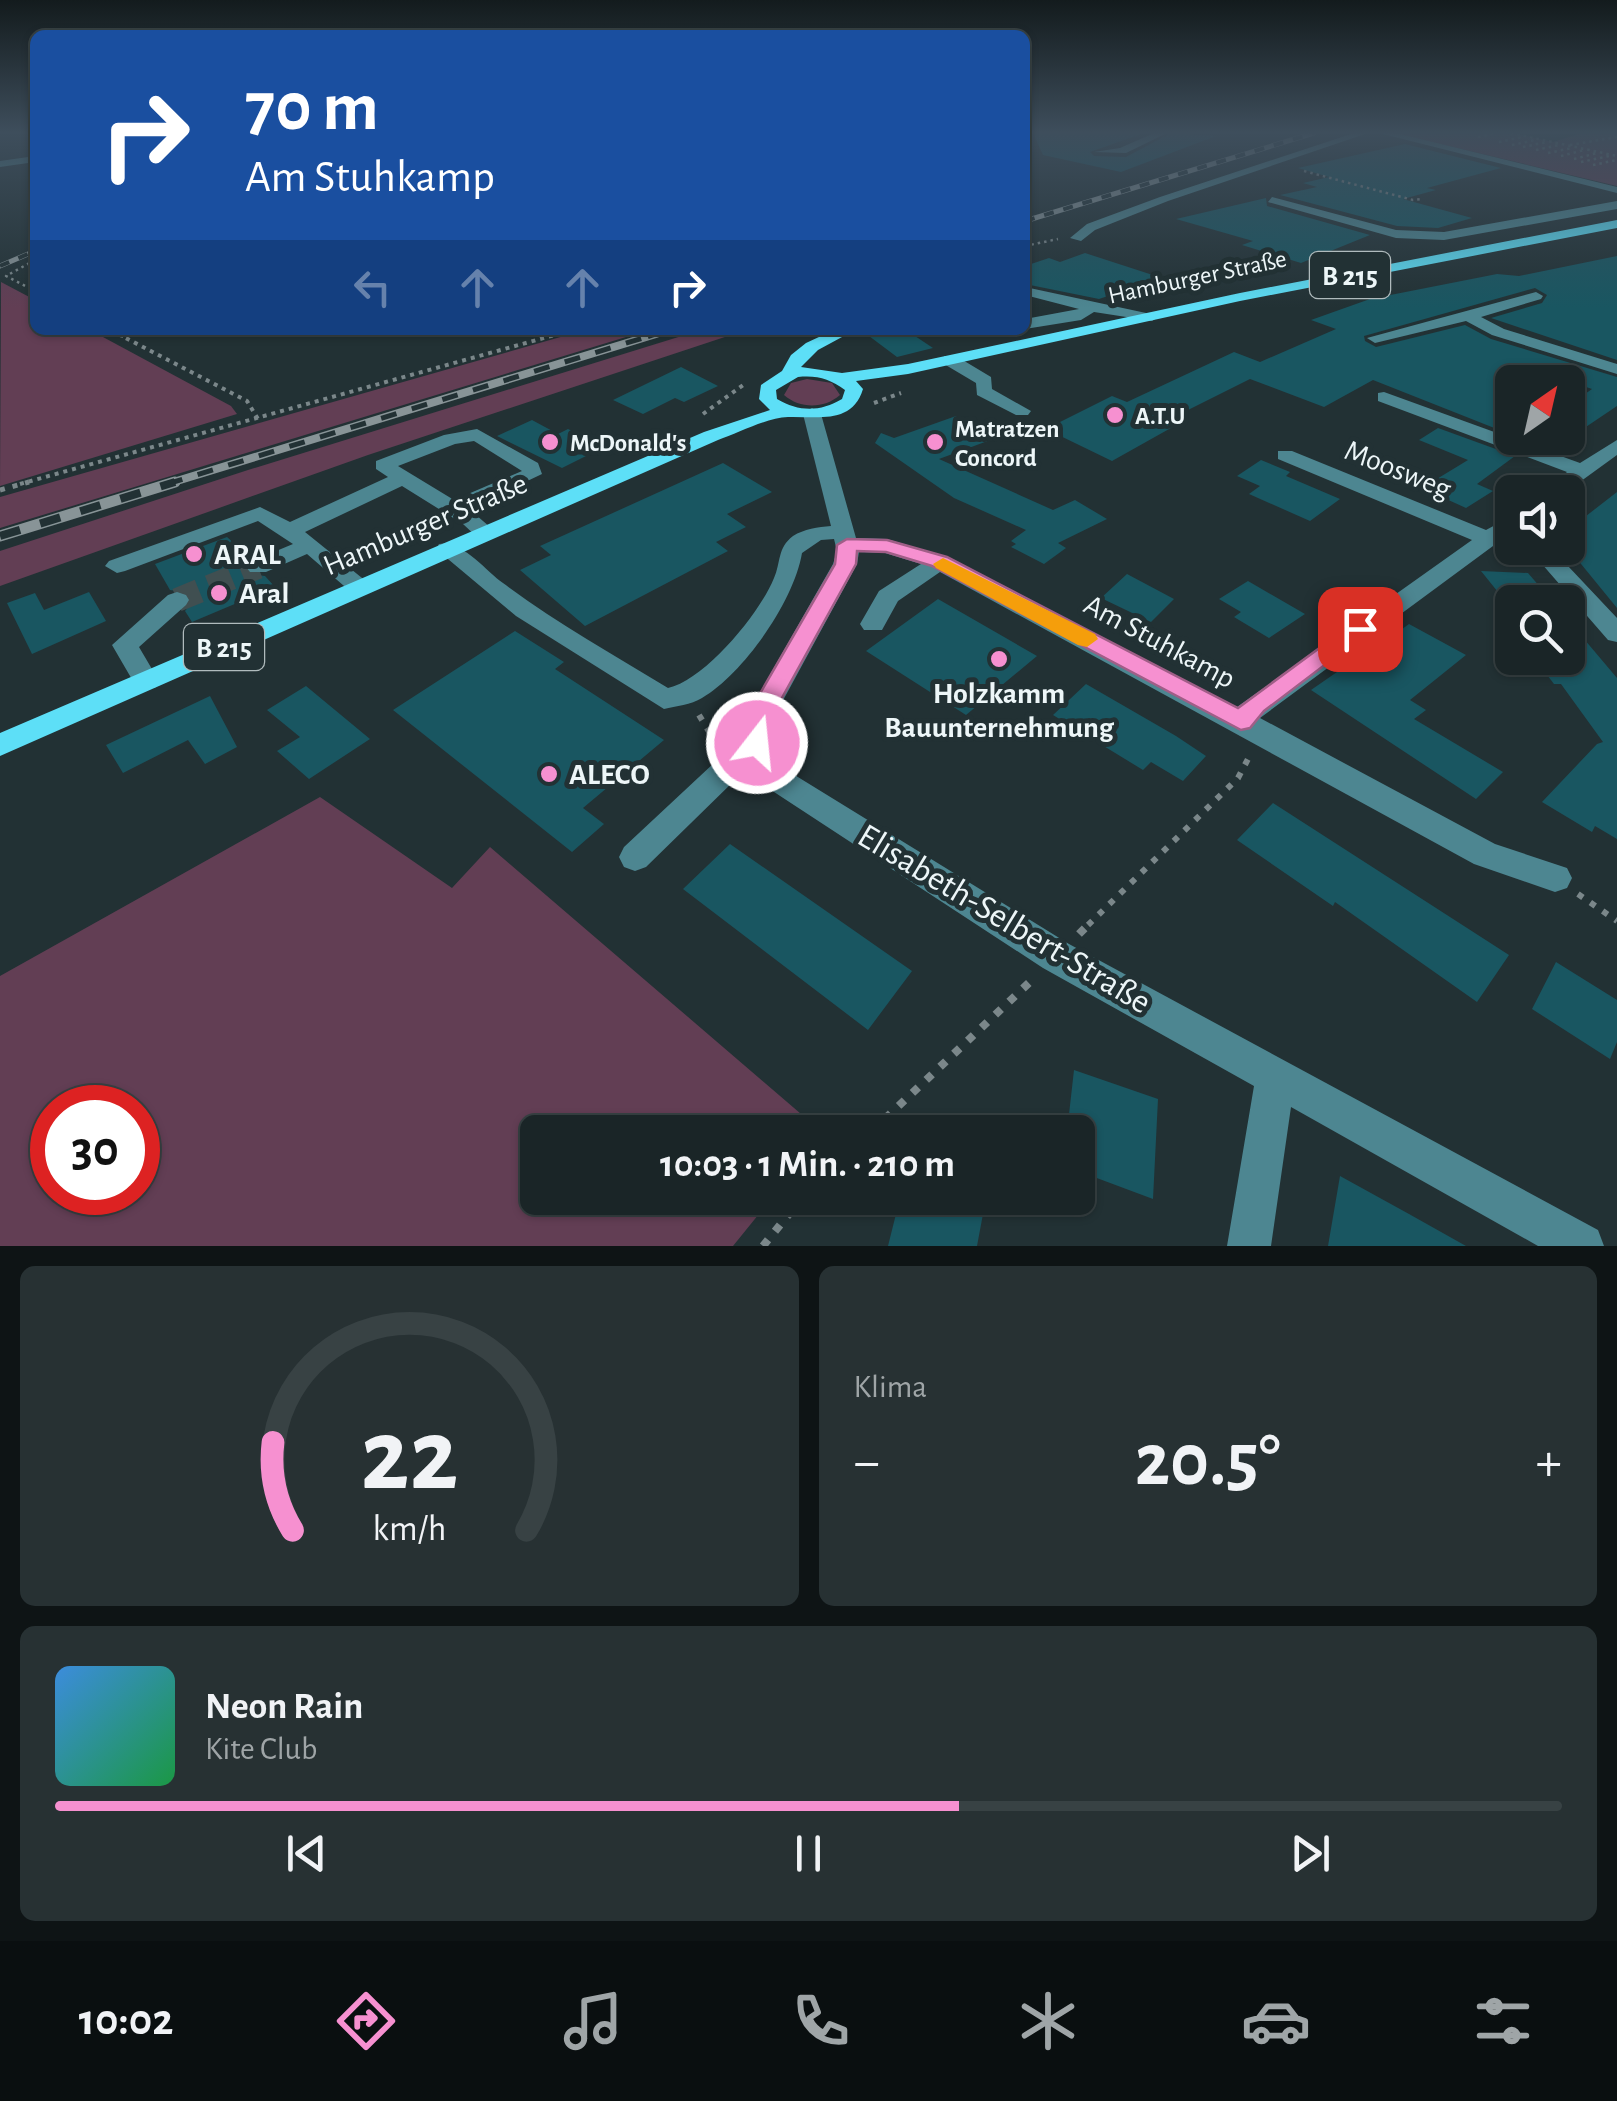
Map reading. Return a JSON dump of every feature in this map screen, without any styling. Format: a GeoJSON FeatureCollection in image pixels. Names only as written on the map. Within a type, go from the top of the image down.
{"type":"FeatureCollection","features":[{"type":"Feature","properties":{"kind":"main road","name":"Hamburger Straße"},"geometry":{"type":"LineString","coordinates":[[812,414],[840,408],[850,402],[853,392],[908,368],[1617,224]]}},
{"type":"Feature","properties":{"kind":"main road"},"geometry":{"type":"LineString","coordinates":[[838,335],[794,360],[790,374],[815,372],[853,392]]}},
{"type":"Feature","properties":{"kind":"main road"},"geometry":{"type":"LineString","coordinates":[[814,347],[815,372]]}},
{"type":"Feature","properties":{"kind":"main road","name":"Hamburger Straße"},"geometry":{"type":"LineString","coordinates":[[710,436],[768,400],[769,386],[790,374]]}},
{"type":"Feature","properties":{"kind":"main road"},"geometry":{"type":"LineString","coordinates":[[768,400],[786,411],[812,414]]}},
{"type":"Feature","properties":{"kind":"main road","name":"Hamburger Straße"},"geometry":{"type":"LineString","coordinates":[[0,745],[710,436],[786,411]]}},
{"type":"Feature","properties":{"kind":"street"},"geometry":{"type":"LineString","coordinates":[[1076,238],[1091,227],[1188,191]]}},
{"type":"Feature","properties":{"kind":"street"},"geometry":{"type":"LineString","coordinates":[[1272,200],[1396,234],[1444,236],[1617,205]]}},
{"type":"Feature","properties":{"kind":"street"},"geometry":{"type":"LineString","coordinates":[[1408,238],[1462,254]]}},
{"type":"Feature","properties":{"kind":"street"},"geometry":{"type":"LineString","coordinates":[[1030,292],[1099,309],[1152,316]]}},
{"type":"Feature","properties":{"kind":"street"},"geometry":{"type":"LineString","coordinates":[[1376,338],[1536,296]]}},
{"type":"Feature","properties":{"kind":"street"},"geometry":{"type":"LineString","coordinates":[[1030,323],[1099,309],[1125,322]]}},
{"type":"Feature","properties":{"kind":"street"},"geometry":{"type":"LineString","coordinates":[[1468,316],[1498,332],[1617,368]]}},
{"type":"Feature","properties":{"kind":"street"},"geometry":{"type":"LineString","coordinates":[[950,360],[985,381],[984,391],[1022,411]]}},
{"type":"Feature","properties":{"kind":"street"},"geometry":{"type":"LineString","coordinates":[[1384,396],[1583,470]]}},
{"type":"Feature","properties":{"kind":"street"},"geometry":{"type":"LineString","coordinates":[[636,857],[748,761],[757,743],[760,716],[845,564],[845,538],[812,414]]}},
{"type":"Feature","properties":{"kind":"street"},"geometry":{"type":"LineString","coordinates":[[453,508],[532,474],[532,466],[477,436],[451,439],[383,465],[486,533]]}},
{"type":"Feature","properties":{"kind":"street"},"geometry":{"type":"LineString","coordinates":[[1576,475],[1617,446]]}},
{"type":"Feature","properties":{"kind":"street","name":"Moosweg"},"geometry":{"type":"LineString","coordinates":[[1285,455],[1495,527]]}},
{"type":"Feature","properties":{"kind":"street"},"geometry":{"type":"LineString","coordinates":[[289,531],[403,478]]}},
{"type":"Feature","properties":{"kind":"street"},"geometry":{"type":"LineString","coordinates":[[118,566],[260,512],[310,545],[358,588]]}},
{"type":"Feature","properties":{"kind":"street"},"geometry":{"type":"LineString","coordinates":[[447,549],[476,577],[664,699],[690,693],[730,663],[786,579],[791,552],[801,540],[817,534],[845,538]]}},
{"type":"Feature","properties":{"kind":"street","name":"Am Stuhkamp"},"geometry":{"type":"LineString","coordinates":[[845,538],[939,562],[1241,721],[1255,705],[1495,536]]}},
{"type":"Feature","properties":{"kind":"street"},"geometry":{"type":"LineString","coordinates":[[258,567],[310,545]]}},
{"type":"Feature","properties":{"kind":"street"},"geometry":{"type":"LineString","coordinates":[[873,624],[888,596],[939,562]]}},
{"type":"Feature","properties":{"kind":"street"},"geometry":{"type":"LineString","coordinates":[[1554,565],[1617,634]]}},
{"type":"Feature","properties":{"kind":"street"},"geometry":{"type":"LineString","coordinates":[[146,681],[125,645],[177,600]]}},
{"type":"Feature","properties":{"kind":"street"},"geometry":{"type":"LineString","coordinates":[[1241,721],[1484,854],[1556,878]]}},
{"type":"Feature","properties":{"kind":"street","name":"Elisabeth-Selbert-Straße"},"geometry":{"type":"LineString","coordinates":[[748,761],[1056,956],[1582,1246]]}},
{"type":"Feature","properties":{"kind":"street"},"geometry":{"type":"LineString","coordinates":[[1249,1246],[1276,1075]]}},
{"type":"Feature","properties":{"kind":"path"},"geometry":{"type":"LineString","coordinates":[[1379,191],[1422,199]]}},
{"type":"Feature","properties":{"kind":"path"},"geometry":{"type":"LineString","coordinates":[[1030,245],[1076,238]]}},
{"type":"Feature","properties":{"kind":"path"},"geometry":{"type":"LineString","coordinates":[[30,263],[6,276],[30,288]]}},
{"type":"Feature","properties":{"kind":"path"},"geometry":{"type":"LineString","coordinates":[[120,335],[247,401],[258,418]]}},
{"type":"Feature","properties":{"kind":"path"},"geometry":{"type":"LineString","coordinates":[[0,490],[555,335]]}},
{"type":"Feature","properties":{"kind":"path"},"geometry":{"type":"LineString","coordinates":[[853,392],[914,389]]}},
{"type":"Feature","properties":{"kind":"path"},"geometry":{"type":"LineString","coordinates":[[690,693],[709,737],[748,761]]}},
{"type":"Feature","properties":{"kind":"path"},"geometry":{"type":"LineString","coordinates":[[1072,941],[1238,778],[1257,742],[1241,721]]}},
{"type":"Feature","properties":{"kind":"path"},"geometry":{"type":"LineString","coordinates":[[1556,878],[1617,920]]}},
{"type":"Feature","properties":{"kind":"path"},"geometry":{"type":"LineString","coordinates":[[889,1115],[1032,980]]}},
{"type":"Feature","properties":{"kind":"path"},"geometry":{"type":"LineString","coordinates":[[763,1246],[788,1215]]}},
{"type":"Feature","properties":{"kind":"shaded area"},"geometry":{"type":"Polygon","coordinates":[[[1,282],[30,297],[30,335],[99,335],[231,406],[237,414],[0,486],[1,282]]]}},
{"type":"Feature","properties":{"kind":"shaded area"},"geometry":{"type":"Polygon","coordinates":[[[567,335],[633,335],[0,528],[0,497],[567,335]]]}},
{"type":"Feature","properties":{"kind":"shaded area"},"geometry":{"type":"Polygon","coordinates":[[[685,335],[731,335],[368,455],[0,586],[0,551],[685,335]]]}},
{"type":"Feature","properties":{"kind":"shaded area"},"geometry":{"type":"Polygon","coordinates":[[[807,379],[832,383],[840,395],[812,406],[784,395],[791,383],[807,379]]]}},
{"type":"Feature","properties":{"kind":"shaded area"},"geometry":{"type":"Polygon","coordinates":[[[320,797],[452,888],[490,847],[802,1115],[520,1115],[520,1215],[758,1215],[733,1246],[0,1246],[0,976],[320,797]]]}},
{"type":"Feature","properties":{"kind":"building"},"geometry":{"type":"Polygon","coordinates":[[[1298,191],[1432,191],[1403,199],[1472,218],[1438,228],[1397,226],[1280,195],[1298,191]]]}},
{"type":"Feature","properties":{"kind":"building"},"geometry":{"type":"Polygon","coordinates":[[[1266,198],[1267,206],[1370,235],[1301,263],[1242,245],[1253,241],[1176,219],[1266,198]]]}},
{"type":"Feature","properties":{"kind":"building"},"geometry":{"type":"Polygon","coordinates":[[[1085,253],[1162,278],[1099,299],[1030,285],[1030,264],[1049,258],[1060,262],[1085,253]]]}},
{"type":"Feature","properties":{"kind":"building"},"geometry":{"type":"Polygon","coordinates":[[[1617,256],[1617,360],[1491,318],[1542,303],[1547,295],[1535,288],[1364,336],[1365,341],[1376,347],[1465,325],[1491,339],[1577,365],[1495,365],[1495,428],[1373,380],[1324,407],[1250,379],[1168,420],[1178,424],[1112,461],[1046,429],[1112,396],[1127,402],[1234,352],[1260,362],[1336,329],[1311,320],[1370,299],[1497,274],[1519,276],[1617,256]]]}},
{"type":"Feature","properties":{"kind":"building"},"geometry":{"type":"Polygon","coordinates":[[[868,335],[914,335],[933,348],[897,357],[868,335]]]}},
{"type":"Feature","properties":{"kind":"building"},"geometry":{"type":"Polygon","coordinates":[[[681,367],[718,386],[684,402],[675,398],[643,414],[613,400],[681,367]]]}},
{"type":"Feature","properties":{"kind":"building"},"geometry":{"type":"Polygon","coordinates":[[[1585,367],[1617,377],[1617,406],[1585,428],[1585,394],[1592,389],[1585,387],[1585,367]]]}},
{"type":"Feature","properties":{"kind":"building"},"geometry":{"type":"Polygon","coordinates":[[[956,416],[993,439],[939,459],[1053,510],[1075,500],[1107,519],[1058,543],[1066,548],[1044,564],[1011,547],[1016,544],[1011,541],[1026,530],[954,498],[875,443],[881,433],[894,438],[956,416]]]}},
{"type":"Feature","properties":{"kind":"building","name":"McDonald's"},"geometry":{"type":"Polygon","coordinates":[[[532,420],[558,434],[568,429],[604,447],[562,468],[497,436],[532,420]]]}},
{"type":"Feature","properties":{"kind":"building"},"geometry":{"type":"Polygon","coordinates":[[[1438,428],[1495,449],[1495,455],[1515,456],[1477,484],[1493,491],[1466,508],[1422,488],[1468,460],[1419,440],[1438,428]]]}},
{"type":"Feature","properties":{"kind":"building"},"geometry":{"type":"Polygon","coordinates":[[[1261,460],[1290,472],[1286,476],[1340,499],[1310,521],[1249,494],[1260,486],[1237,476],[1261,460]]]}},
{"type":"Feature","properties":{"kind":"building"},"geometry":{"type":"Polygon","coordinates":[[[723,463],[772,492],[727,514],[746,527],[716,542],[728,551],[585,626],[520,570],[551,555],[540,546],[723,463]]]}},
{"type":"Feature","properties":{"kind":"building"},"geometry":{"type":"Polygon","coordinates":[[[1617,492],[1617,608],[1582,565],[1585,565],[1585,517],[1617,492]]]}},
{"type":"Feature","properties":{"kind":"building"},"geometry":{"type":"Polygon","coordinates":[[[227,537],[250,558],[242,567],[247,574],[265,576],[275,587],[192,622],[185,611],[192,602],[189,593],[170,590],[155,564],[227,537]]]}},
{"type":"Feature","properties":{"kind":"building"},"geometry":{"type":"Polygon","coordinates":[[[1481,571],[1528,573],[1538,585],[1495,585],[1495,588],[1481,571]]]}},
{"type":"Feature","properties":{"kind":"building"},"geometry":{"type":"Polygon","coordinates":[[[1127,574],[1174,599],[1151,622],[1101,598],[1127,574]]]}},
{"type":"Feature","properties":{"kind":"building"},"geometry":{"type":"Polygon","coordinates":[[[1248,581],[1305,614],[1269,638],[1234,617],[1241,612],[1219,599],[1248,581]]]}},
{"type":"Feature","properties":{"kind":"building"},"geometry":{"type":"Polygon","coordinates":[[[89,592],[106,621],[32,654],[7,603],[35,593],[44,610],[89,592]]]}},
{"type":"Feature","properties":{"kind":"building","name":"Holzkamm Bauunternehmung"},"geometry":{"type":"Polygon","coordinates":[[[938,599],[1037,656],[966,715],[866,651],[938,599]]]}},
{"type":"Feature","properties":{"kind":"building"},"geometry":{"type":"Polygon","coordinates":[[[1409,624],[1466,655],[1410,700],[1426,710],[1414,719],[1503,772],[1476,799],[1311,690],[1409,624]]]}},
{"type":"Feature","properties":{"kind":"building","name":"ALECO"},"geometry":{"type":"Polygon","coordinates":[[[515,631],[564,662],[555,669],[664,740],[583,808],[604,824],[572,852],[393,710],[515,631]]]}},
{"type":"Feature","properties":{"kind":"building"},"geometry":{"type":"Polygon","coordinates":[[[1585,640],[1617,678],[1617,839],[1595,826],[1592,832],[1542,802],[1603,742],[1561,684],[1554,684],[1547,675],[1585,675],[1585,640]]]}},
{"type":"Feature","properties":{"kind":"building"},"geometry":{"type":"Polygon","coordinates":[[[1086,684],[1206,756],[1183,781],[1151,762],[1143,770],[1053,715],[1086,684]]]}},
{"type":"Feature","properties":{"kind":"building"},"geometry":{"type":"Polygon","coordinates":[[[306,686],[370,739],[309,779],[277,751],[300,737],[267,710],[306,686]]]}},
{"type":"Feature","properties":{"kind":"building"},"geometry":{"type":"Polygon","coordinates":[[[210,696],[237,747],[205,764],[188,740],[123,773],[106,745],[210,696]]]}},
{"type":"Feature","properties":{"kind":"building"},"geometry":{"type":"Polygon","coordinates":[[[1273,803],[1509,955],[1477,1002],[1335,902],[1333,906],[1237,840],[1273,803]]]}},
{"type":"Feature","properties":{"kind":"building"},"geometry":{"type":"Polygon","coordinates":[[[730,844],[912,971],[868,1030],[683,889],[730,844]]]}},
{"type":"Feature","properties":{"kind":"building"},"geometry":{"type":"Polygon","coordinates":[[[1556,962],[1617,1000],[1617,1042],[1610,1059],[1532,1009],[1556,962]]]}},
{"type":"Feature","properties":{"kind":"building"},"geometry":{"type":"Polygon","coordinates":[[[1074,1070],[1158,1099],[1153,1199],[1095,1177],[1095,1115],[1069,1115],[1074,1070]]]}},
{"type":"Feature","properties":{"kind":"building"},"geometry":{"type":"Polygon","coordinates":[[[1340,1176],[1409,1214],[1466,1246],[1328,1246],[1340,1176]]]}},
{"type":"Feature","properties":{"kind":"building"},"geometry":{"type":"Polygon","coordinates":[[[896,1215],[983,1215],[977,1246],[888,1246],[896,1215]]]}},
{"type":"Feature","properties":{"kind":"tunnel"},"geometry":{"type":"LineString","coordinates":[[177,600],[258,567]]}},
{"type":"Feature","properties":{"kind":"railway"},"geometry":{"type":"LineString","coordinates":[[1030,219],[1123,191]]}},
{"type":"Feature","properties":{"kind":"railway"},"geometry":{"type":"LineString","coordinates":[[0,266],[30,253]]}},
{"type":"Feature","properties":{"kind":"railway"},"geometry":{"type":"LineString","coordinates":[[167,484],[653,335]]}},
{"type":"Feature","properties":{"kind":"railway"},"geometry":{"type":"LineString","coordinates":[[648,337],[654,335]]}},
{"type":"Feature","properties":{"kind":"railway"},"geometry":{"type":"LineString","coordinates":[[0,536],[175,482]]}},
{"type":"Feature","properties":{"kind":"slow traffic"},"geometry":{"type":"LineString","coordinates":[[943,564],[1087,639]]}},
{"type":"Feature","properties":{"kind":"place","name":"A.T.U"},"geometry":{"type":"Point","coordinates":[1115,415]}},
{"type":"Feature","properties":{"kind":"place","name":"McDonald's"},"geometry":{"type":"Point","coordinates":[550,442]}},
{"type":"Feature","properties":{"kind":"place","name":"Matratzen Concord"},"geometry":{"type":"Point","coordinates":[935,442]}},
{"type":"Feature","properties":{"kind":"place","name":"ARAL"},"geometry":{"type":"Point","coordinates":[194,554]}},
{"type":"Feature","properties":{"kind":"place","name":"Aral"},"geometry":{"type":"Point","coordinates":[219,593]}},
{"type":"Feature","properties":{"kind":"place","name":"Holzkamm Bauunternehmung"},"geometry":{"type":"Point","coordinates":[999,659]}},
{"type":"Feature","properties":{"kind":"place","name":"ALECO"},"geometry":{"type":"Point","coordinates":[549,774]}},
{"type":"Feature","properties":{"kind":"route"},"geometry":{"type":"LineString","coordinates":[[757,743],[760,716],[845,564],[847,545],[887,546],[939,562],[1241,721],[1255,705],[1360,629]]}}]}
